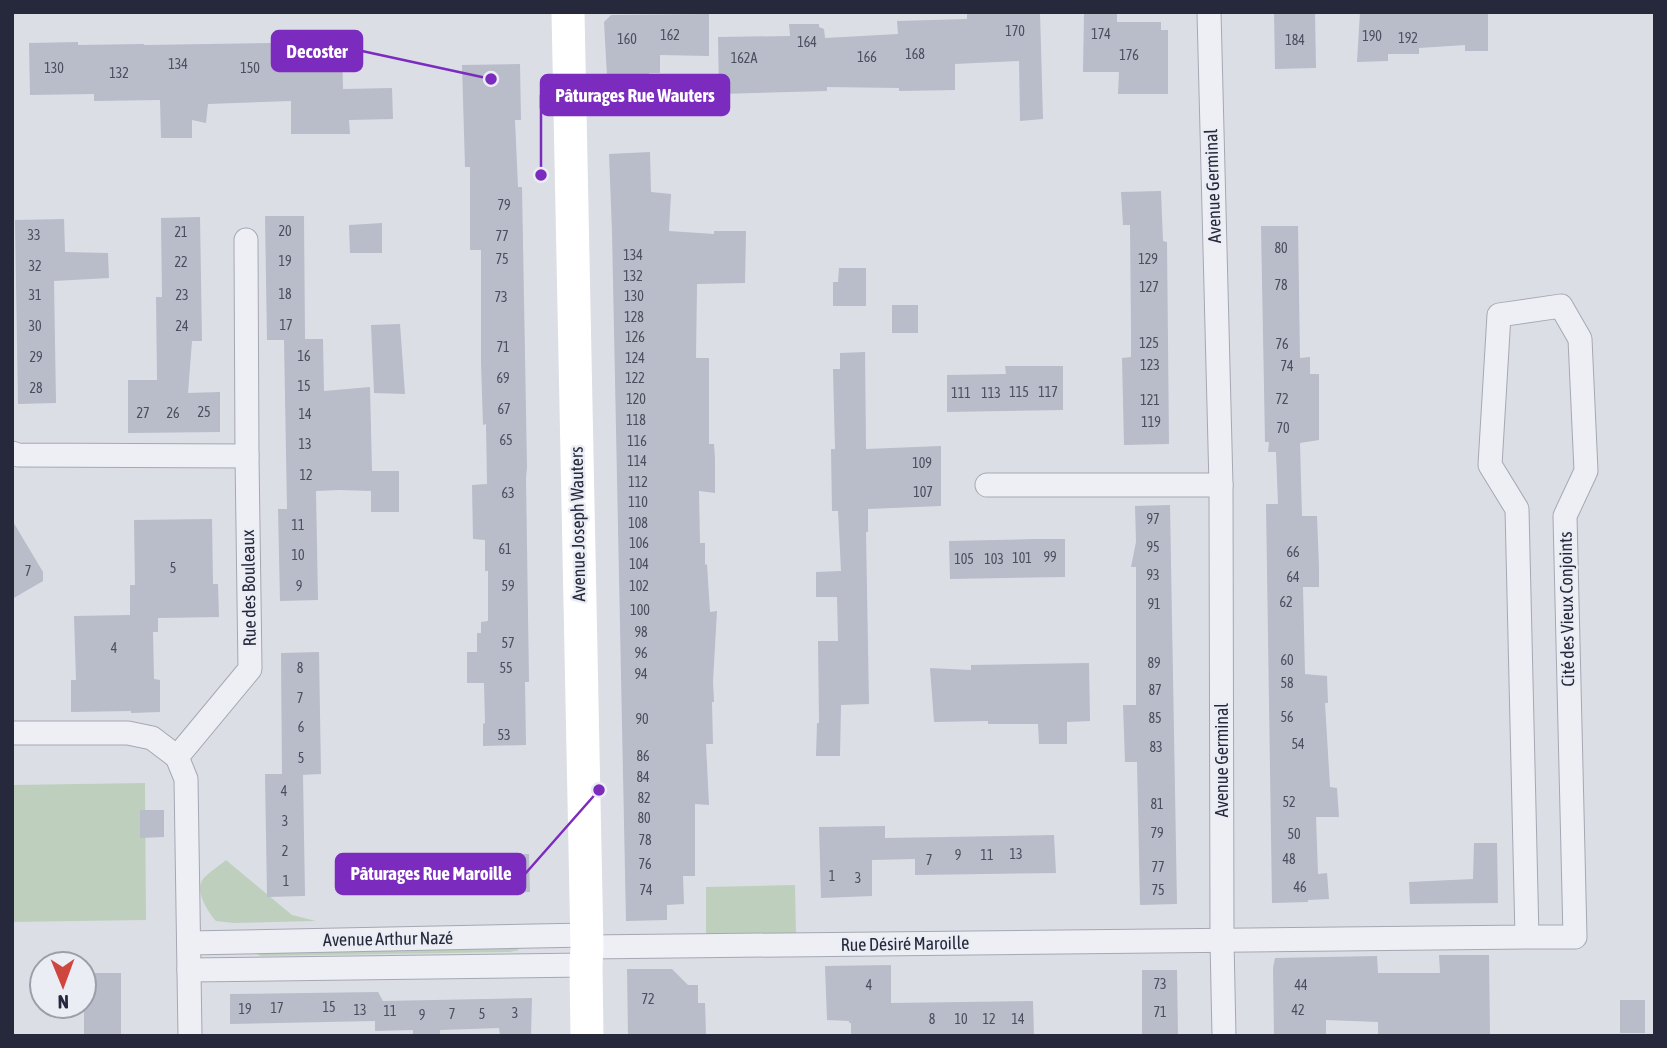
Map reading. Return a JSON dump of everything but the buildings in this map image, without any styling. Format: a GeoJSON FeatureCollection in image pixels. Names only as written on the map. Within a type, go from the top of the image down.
{"type":"FeatureCollection","features":[{"type":"Feature","properties":{"kind":"street","name":"Avenue Joseph Wauters"},"geometry":{"type":"LineString","coordinates":[[568,12],[587,1036]]}},
{"type":"Feature","properties":{"kind":"street","name":"Avenue Germinal"},"geometry":{"type":"LineString","coordinates":[[1209,12],[1221,485],[1224,1036]]}},
{"type":"Feature","properties":{"kind":"street","name":"Rue des Bouleaux"},"geometry":{"type":"LineString","coordinates":[[177,757],[250,669],[246,240]]}},
{"type":"Feature","properties":{"kind":"street","name":"Cité des Vieux Conjoints"},"geometry":{"type":"LineString","coordinates":[[1222,941],[1575,937],[1565,516],[1586,471],[1580,339],[1561,306],[1499,315],[1490,465],[1517,509],[1527,937]]}},
{"type":"Feature","properties":{"kind":"street"},"geometry":{"type":"LineString","coordinates":[[12,453],[247,456]]}},
{"type":"Feature","properties":{"kind":"street"},"geometry":{"type":"LineString","coordinates":[[987,485],[1221,485]]}},
{"type":"Feature","properties":{"kind":"street"},"geometry":{"type":"LineString","coordinates":[[12,733],[128,733],[152,738],[177,757],[186,779],[190,1036]]}},
{"type":"Feature","properties":{"kind":"street","name":"Rue Désiré Maroille"},"geometry":{"type":"LineString","coordinates":[[587,949],[1222,941]]}},
{"type":"Feature","properties":{"kind":"street","name":"Avenue Arthur Nazé"},"geometry":{"type":"LineString","coordinates":[[189,943],[587,949]]}},
{"type":"Feature","properties":{"kind":"street","name":"Avenue Arthur Nazé"},"geometry":{"type":"LineString","coordinates":[[189,970],[587,949]]}},
{"type":"Feature","properties":{"kind":"green space"},"geometry":{"type":"Polygon","coordinates":[[[145,783],[146,920],[12,922],[12,785],[145,783]]]}},
{"type":"Feature","properties":{"kind":"green space"},"geometry":{"type":"Polygon","coordinates":[[[226,860],[292,915],[316,921],[216,921],[203,901],[200,889],[205,876],[226,860]]]}},
{"type":"Feature","properties":{"kind":"green space"},"geometry":{"type":"Polygon","coordinates":[[[795,885],[796,934],[706,935],[706,887],[795,885]]]}},
{"type":"Feature","properties":{"kind":"green space"},"geometry":{"type":"Polygon","coordinates":[[[516,944],[519,950],[510,952],[261,956],[254,953],[261,949],[516,944]]]}},
{"type":"Feature","properties":{"kind":"place","name":"Decoster"},"geometry":{"type":"Point","coordinates":[491,79]}},
{"type":"Feature","properties":{"kind":"place","name":"Pâturages Rue Wauters"},"geometry":{"type":"Point","coordinates":[541,175]}},
{"type":"Feature","properties":{"kind":"place","name":"Pâturages Rue Maroille"},"geometry":{"type":"Point","coordinates":[599,790]}}]}
